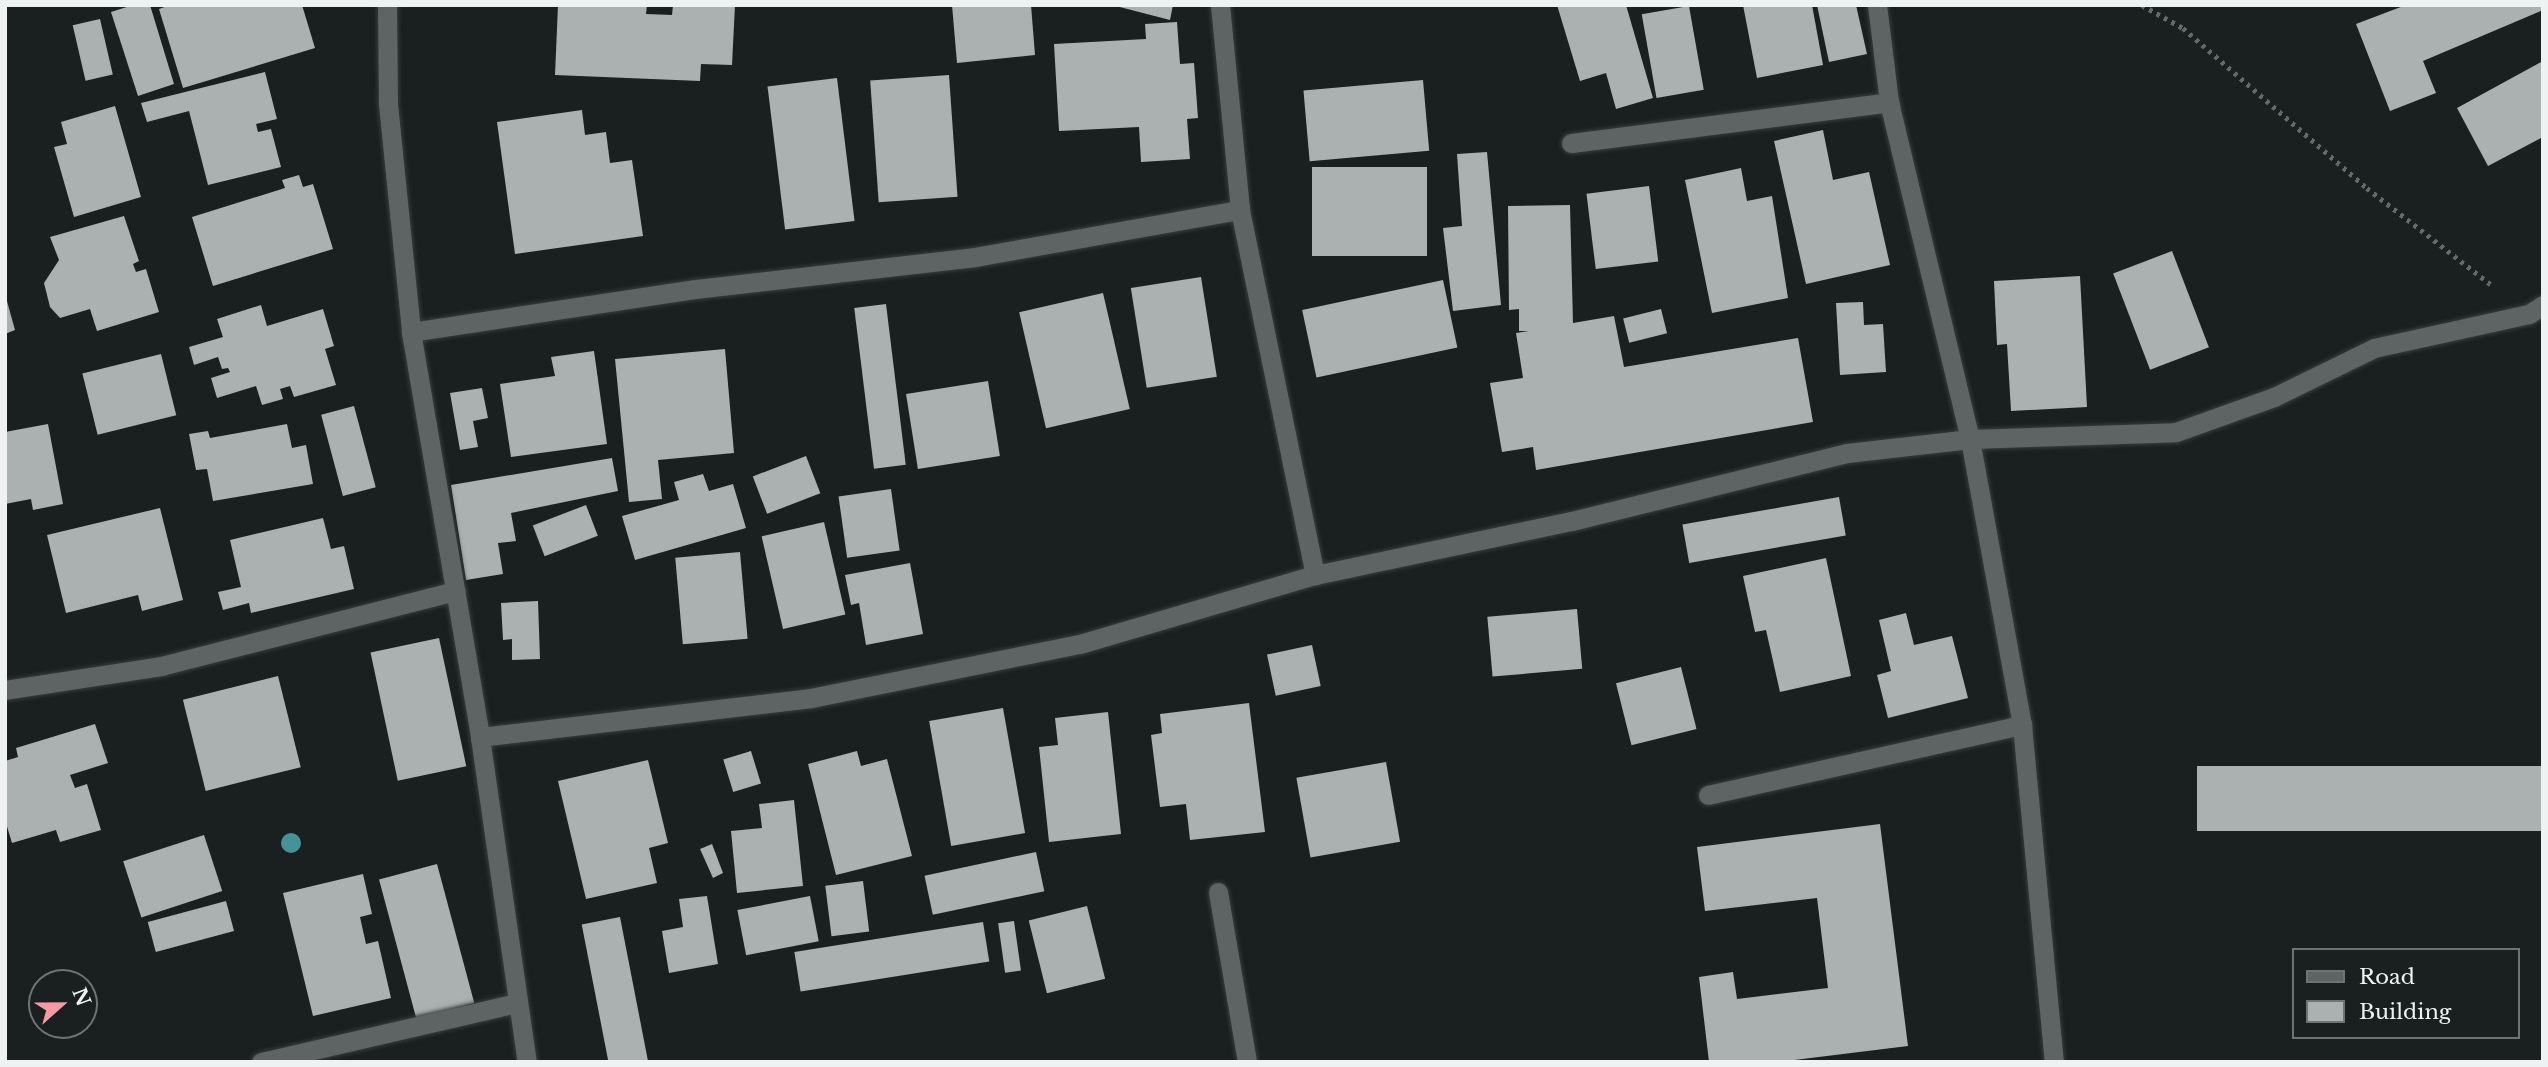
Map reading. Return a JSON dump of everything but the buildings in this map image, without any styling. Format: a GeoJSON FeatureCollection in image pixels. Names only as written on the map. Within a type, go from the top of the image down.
{"type":"FeatureCollection","features":[{"type":"Feature","properties":{"kind":"street"},"geometry":{"type":"LineString","coordinates":[[387,5],[387,104],[411,332],[480,737],[516,1003],[527,1062]]}},
{"type":"Feature","properties":{"kind":"street"},"geometry":{"type":"LineString","coordinates":[[1220,5],[1240,211],[1315,575]]}},
{"type":"Feature","properties":{"kind":"street"},"geometry":{"type":"LineString","coordinates":[[1877,5],[1889,102],[1970,439],[2022,724],[2054,1062]]}},
{"type":"Feature","properties":{"kind":"street"},"geometry":{"type":"LineString","coordinates":[[1571,144],[1889,102]]}},
{"type":"Feature","properties":{"kind":"street"},"geometry":{"type":"LineString","coordinates":[[411,332],[695,289],[975,257],[1240,211]]}},
{"type":"Feature","properties":{"kind":"street"},"geometry":{"type":"LineString","coordinates":[[480,737],[811,698],[1080,644],[1315,575],[1572,521],[1847,453],[1970,439],[2176,432],[2274,397],[2374,348],[2536,309]]}},
{"type":"Feature","properties":{"kind":"street"},"geometry":{"type":"LineString","coordinates":[[5,690],[161,666],[456,590]]}},
{"type":"Feature","properties":{"kind":"street"},"geometry":{"type":"LineString","coordinates":[[1708,795],[2022,724]]}},
{"type":"Feature","properties":{"kind":"street"},"geometry":{"type":"LineString","coordinates":[[1218,892],[1247,1062]]}},
{"type":"Feature","properties":{"kind":"street"},"geometry":{"type":"LineString","coordinates":[[261,1062],[516,1003]]}},
{"type":"Feature","properties":{"kind":"path"},"geometry":{"type":"LineString","coordinates":[[2142,5],[2183,28],[2367,188],[2536,309]]}}]}
